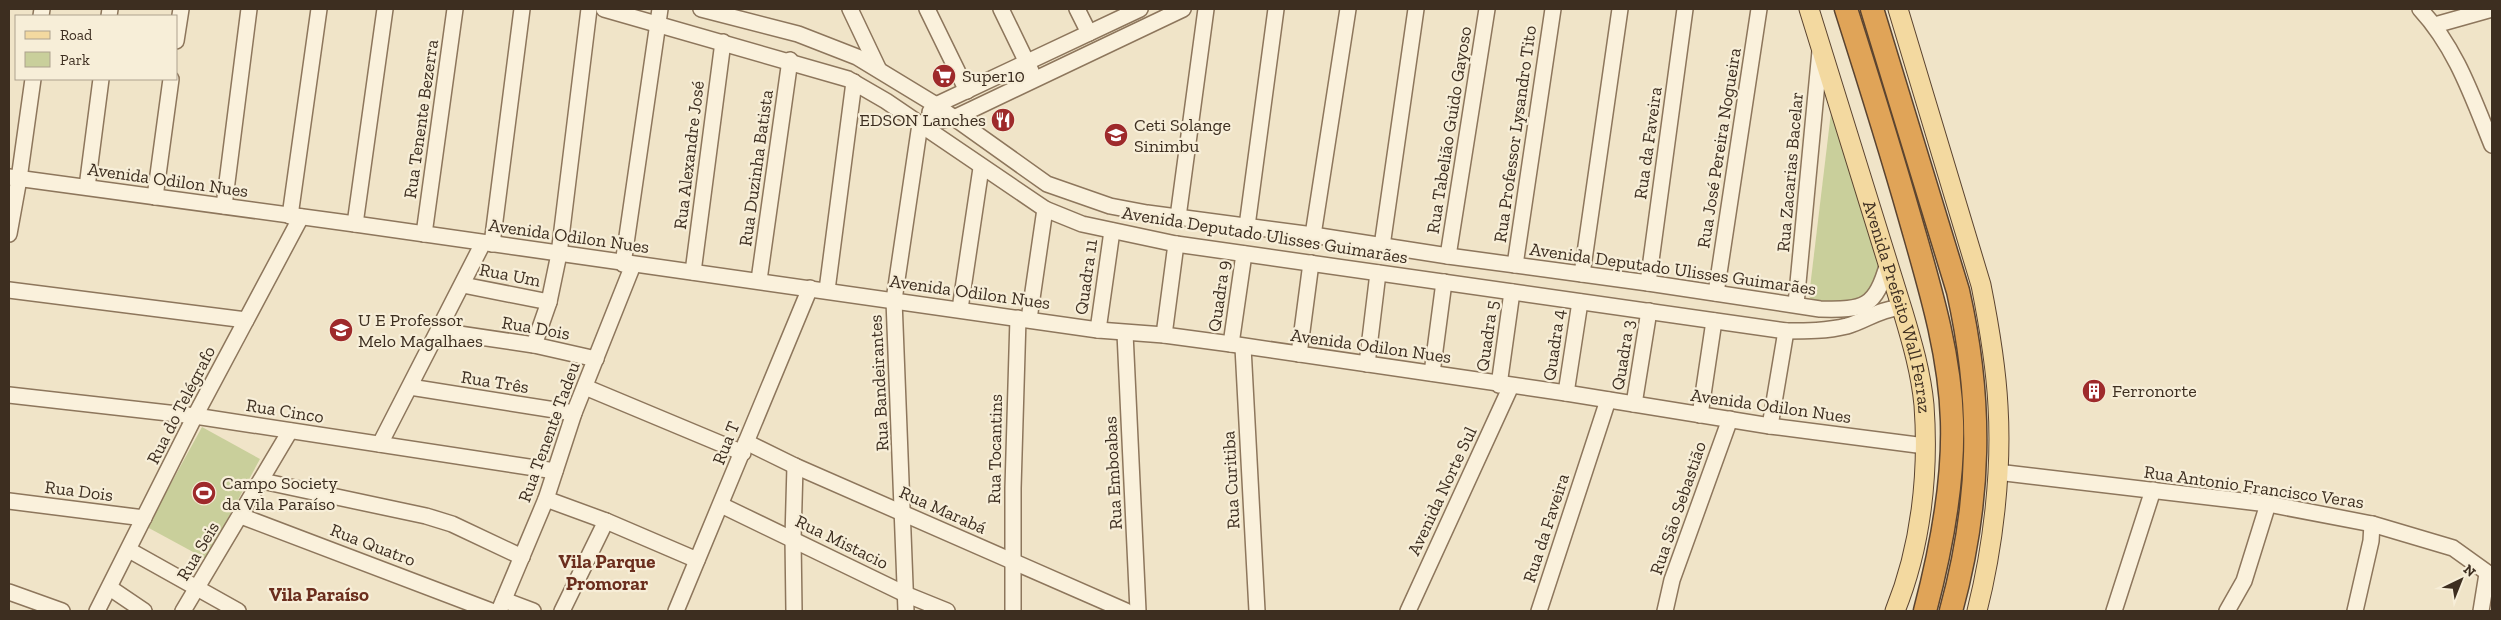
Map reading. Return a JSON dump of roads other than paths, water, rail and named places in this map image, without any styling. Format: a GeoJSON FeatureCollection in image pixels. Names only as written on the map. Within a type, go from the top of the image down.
{"type":"FeatureCollection","features":[{"type":"Feature","properties":{"kind":"highway","name":"Avenida Prefeito Wall Ferraz"},"geometry":{"type":"LineString","coordinates":[[1846,9],[1883,126],[1933,298],[1948,378],[1952,422],[1949,477],[1944,522],[1925,611]]}},
{"type":"Feature","properties":{"kind":"highway"},"geometry":{"type":"LineString","coordinates":[[1872,9],[1958,291],[1969,345],[1977,424],[1976,460],[1970,526],[1951,611]]}},
{"type":"Feature","properties":{"kind":"main road","name":"Avenida Prefeito Wall Ferraz"},"geometry":{"type":"LineString","coordinates":[[1809,9],[1903,312],[1914,351],[1924,403],[1925,446],[1917,540],[1910,571],[1895,611]]}},
{"type":"Feature","properties":{"kind":"main road"},"geometry":{"type":"LineString","coordinates":[[1898,9],[1981,285],[1990,332],[1998,406],[1997,472],[1990,542],[1977,611]]}},
{"type":"Feature","properties":{"kind":"street"},"geometry":{"type":"LineString","coordinates":[[178,28],[181,9]]}},
{"type":"Feature","properties":{"kind":"street"},"geometry":{"type":"LineString","coordinates":[[224,206],[249,9]]}},
{"type":"Feature","properties":{"kind":"street"},"geometry":{"type":"LineString","coordinates":[[295,217],[319,9]]}},
{"type":"Feature","properties":{"kind":"street"},"geometry":{"type":"LineString","coordinates":[[355,224],[384,9]]}},
{"type":"Feature","properties":{"kind":"street","name":"Rua Tenente Bezerra"},"geometry":{"type":"LineString","coordinates":[[424,234],[455,9]]}},
{"type":"Feature","properties":{"kind":"street"},"geometry":{"type":"LineString","coordinates":[[380,444],[463,285],[488,243],[522,9]]}},
{"type":"Feature","properties":{"kind":"street"},"geometry":{"type":"LineString","coordinates":[[534,345],[549,302],[559,254],[589,9]]}},
{"type":"Feature","properties":{"kind":"street","name":"Avenida Deputado Ulisses Guimarães"},"geometry":{"type":"LineString","coordinates":[[608,9],[659,16],[723,42],[790,60],[854,82],[920,124],[981,168],[1045,210],[1082,224],[1176,244],[1786,331],[1814,331],[1849,325],[1889,309],[1898,308],[1903,312]]}},
{"type":"Feature","properties":{"kind":"street","name":"Avenida Deputado Ulisses Guimarães"},"geometry":{"type":"LineString","coordinates":[[701,9],[798,34],[832,45],[878,68],[936,105],[1048,184],[1080,197],[1110,206],[1178,218],[1313,235],[1820,309],[1846,310],[1863,306],[1874,298],[1888,263]]}},
{"type":"Feature","properties":{"kind":"street"},"geometry":{"type":"LineString","coordinates":[[850,9],[878,68]]}},
{"type":"Feature","properties":{"kind":"street"},"geometry":{"type":"LineString","coordinates":[[927,9],[968,91]]}},
{"type":"Feature","properties":{"kind":"street"},"geometry":{"type":"LineString","coordinates":[[1001,9],[1034,79]]}},
{"type":"Feature","properties":{"kind":"street"},"geometry":{"type":"LineString","coordinates":[[1077,9],[1089,34]]}},
{"type":"Feature","properties":{"kind":"street"},"geometry":{"type":"LineString","coordinates":[[920,124],[936,105],[1140,9]]}},
{"type":"Feature","properties":{"kind":"street"},"geometry":{"type":"LineString","coordinates":[[920,124],[954,118],[1182,9]]}},
{"type":"Feature","properties":{"kind":"street"},"geometry":{"type":"LineString","coordinates":[[1178,218],[1206,9]]}},
{"type":"Feature","properties":{"kind":"street"},"geometry":{"type":"LineString","coordinates":[[1247,226],[1276,9]]}},
{"type":"Feature","properties":{"kind":"street"},"geometry":{"type":"LineString","coordinates":[[1313,235],[1348,9]]}},
{"type":"Feature","properties":{"kind":"street"},"geometry":{"type":"LineString","coordinates":[[1382,246],[1416,9]]}},
{"type":"Feature","properties":{"kind":"street","name":"Rua Tabelião Guido Gayoso"},"geometry":{"type":"LineString","coordinates":[[1448,256],[1487,9]]}},
{"type":"Feature","properties":{"kind":"street","name":"Rua Professor Lysandro Tito"},"geometry":{"type":"LineString","coordinates":[[1515,265],[1553,9]]}},
{"type":"Feature","properties":{"kind":"street"},"geometry":{"type":"LineString","coordinates":[[1582,274],[1620,9]]}},
{"type":"Feature","properties":{"kind":"street","name":"Rua da Faveira"},"geometry":{"type":"LineString","coordinates":[[1648,283],[1685,9]]}},
{"type":"Feature","properties":{"kind":"street","name":"Rua José Pereira Nogueira"},"geometry":{"type":"LineString","coordinates":[[1716,293],[1759,9]]}},
{"type":"Feature","properties":{"kind":"street"},"geometry":{"type":"LineString","coordinates":[[2420,9],[2435,25],[2461,69],[2492,145]]}},
{"type":"Feature","properties":{"kind":"street"},"geometry":{"type":"LineString","coordinates":[[2435,25],[2492,9]]}},
{"type":"Feature","properties":{"kind":"street","name":"Rua Tenente Tadeu"},"geometry":{"type":"LineString","coordinates":[[502,606],[546,499],[574,413],[596,359],[628,264],[659,16]]}},
{"type":"Feature","properties":{"kind":"street","name":"Rua Alexandre José"},"geometry":{"type":"LineString","coordinates":[[693,272],[723,42]]}},
{"type":"Feature","properties":{"kind":"street","name":"Rua Zacarias Bacelar"},"geometry":{"type":"LineString","coordinates":[[1796,304],[1821,44]]}},
{"type":"Feature","properties":{"kind":"street","name":"Rua Duzinha Batista"},"geometry":{"type":"LineString","coordinates":[[759,280],[790,60]]}},
{"type":"Feature","properties":{"kind":"street"},"geometry":{"type":"LineString","coordinates":[[9,234],[14,178],[33,80]]}},
{"type":"Feature","properties":{"kind":"street"},"geometry":{"type":"LineString","coordinates":[[87,187],[101,80]]}},
{"type":"Feature","properties":{"kind":"street"},"geometry":{"type":"LineString","coordinates":[[155,197],[171,80]]}},
{"type":"Feature","properties":{"kind":"street"},"geometry":{"type":"LineString","coordinates":[[827,290],[854,82]]}},
{"type":"Feature","properties":{"kind":"street","name":"Rua Bandeirantes"},"geometry":{"type":"LineString","coordinates":[[906,611],[904,513],[894,300],[920,124]]}},
{"type":"Feature","properties":{"kind":"street"},"geometry":{"type":"LineString","coordinates":[[960,309],[981,168]]}},
{"type":"Feature","properties":{"kind":"street","name":"Avenida Odilon Nues"},"geometry":{"type":"LineString","coordinates":[[14,178],[355,224],[628,264],[759,280],[1098,330],[1164,335],[1432,373],[1505,386],[1566,393],[1770,426],[1925,446]]}},
{"type":"Feature","properties":{"kind":"street","name":"Rua Tocantins"},"geometry":{"type":"LineString","coordinates":[[1013,611],[1012,561],[1023,319],[1045,210]]}},
{"type":"Feature","properties":{"kind":"street","name":"Rua do Telégrafo"},"geometry":{"type":"LineString","coordinates":[[98,611],[195,416],[246,320],[295,217]]}},
{"type":"Feature","properties":{"kind":"street","name":"Quadra 11"},"geometry":{"type":"LineString","coordinates":[[1098,330],[1112,231]]}},
{"type":"Feature","properties":{"kind":"street"},"geometry":{"type":"LineString","coordinates":[[1278,258],[1280,231]]}},
{"type":"Feature","properties":{"kind":"street"},"geometry":{"type":"LineString","coordinates":[[1164,335],[1176,244]]}},
{"type":"Feature","properties":{"kind":"street","name":"Quadra 9"},"geometry":{"type":"LineString","coordinates":[[1237,346],[1244,254]]}},
{"type":"Feature","properties":{"kind":"street"},"geometry":{"type":"LineString","coordinates":[[1299,354],[1311,263]]}},
{"type":"Feature","properties":{"kind":"street"},"geometry":{"type":"LineString","coordinates":[[1367,364],[1378,273]]}},
{"type":"Feature","properties":{"kind":"street"},"geometry":{"type":"LineString","coordinates":[[1432,373],[1444,282]]}},
{"type":"Feature","properties":{"kind":"street","name":"Rua Um"},"geometry":{"type":"LineString","coordinates":[[463,285],[549,302]]}},
{"type":"Feature","properties":{"kind":"street","name":"Rua T"},"geometry":{"type":"LineString","coordinates":[[676,611],[810,288]]}},
{"type":"Feature","properties":{"kind":"street"},"geometry":{"type":"LineString","coordinates":[[9,290],[246,320]]}},
{"type":"Feature","properties":{"kind":"street","name":"Quadra 5"},"geometry":{"type":"LineString","coordinates":[[1505,386],[1512,292]]}},
{"type":"Feature","properties":{"kind":"street","name":"Quadra 4"},"geometry":{"type":"LineString","coordinates":[[1566,393],[1580,302]]}},
{"type":"Feature","properties":{"kind":"street"},"geometry":{"type":"LineString","coordinates":[[1814,331],[1821,317],[1820,309]]}},
{"type":"Feature","properties":{"kind":"street","name":"Quadra 3"},"geometry":{"type":"LineString","coordinates":[[1634,404],[1648,312]]}},
{"type":"Feature","properties":{"kind":"street"},"geometry":{"type":"LineString","coordinates":[[1700,415],[1714,321]]}},
{"type":"Feature","properties":{"kind":"street","name":"Rua Dois"},"geometry":{"type":"LineString","coordinates":[[439,331],[534,345],[596,359]]}},
{"type":"Feature","properties":{"kind":"street"},"geometry":{"type":"LineString","coordinates":[[1770,426],[1786,331]]}},
{"type":"Feature","properties":{"kind":"street","name":"Rua Emboabas"},"geometry":{"type":"LineString","coordinates":[[1125,333],[1138,611]]}},
{"type":"Feature","properties":{"kind":"street","name":"Rua Curitiba"},"geometry":{"type":"LineString","coordinates":[[1237,346],[1256,611]]}},
{"type":"Feature","properties":{"kind":"street","name":"Rua Marabá"},"geometry":{"type":"LineString","coordinates":[[585,386],[795,466],[1126,611]]}},
{"type":"Feature","properties":{"kind":"street","name":"Avenida Norte Sul"},"geometry":{"type":"LineString","coordinates":[[1408,611],[1505,386]]}},
{"type":"Feature","properties":{"kind":"street","name":"Rua Três"},"geometry":{"type":"LineString","coordinates":[[410,387],[574,413]]}},
{"type":"Feature","properties":{"kind":"street","name":"Rua Cinco"},"geometry":{"type":"LineString","coordinates":[[9,395],[195,416],[555,471]]}},
{"type":"Feature","properties":{"kind":"street","name":"Rua da Faveira"},"geometry":{"type":"LineString","coordinates":[[1539,611],[1608,400]]}},
{"type":"Feature","properties":{"kind":"street","name":"Rua São Sebastião"},"geometry":{"type":"LineString","coordinates":[[1665,611],[1672,580],[1730,419]]}},
{"type":"Feature","properties":{"kind":"street","name":"Rua Seis"},"geometry":{"type":"LineString","coordinates":[[183,611],[198,589],[290,431]]}},
{"type":"Feature","properties":{"kind":"street"},"geometry":{"type":"LineString","coordinates":[[794,611],[793,538],[795,466]]}},
{"type":"Feature","properties":{"kind":"street","name":"Rua Antonio Francisco Veras"},"geometry":{"type":"LineString","coordinates":[[1997,472],[2268,504],[2372,524],[2453,548],[2462,552],[2490,575]]}},
{"type":"Feature","properties":{"kind":"street"},"geometry":{"type":"LineString","coordinates":[[262,481],[426,516],[459,527],[522,556]]}},
{"type":"Feature","properties":{"kind":"street"},"geometry":{"type":"LineString","coordinates":[[2114,611],[2153,490]]}},
{"type":"Feature","properties":{"kind":"street"},"geometry":{"type":"LineString","coordinates":[[546,499],[606,521],[697,560]]}},
{"type":"Feature","properties":{"kind":"street","name":"Rua Dois"},"geometry":{"type":"LineString","coordinates":[[9,501],[144,518]]}},
{"type":"Feature","properties":{"kind":"street"},"geometry":{"type":"LineString","coordinates":[[2227,611],[2244,581],[2268,504]]}},
{"type":"Feature","properties":{"kind":"street","name":"Rua Mistacio"},"geometry":{"type":"LineString","coordinates":[[721,505],[906,594],[948,611]]}},
{"type":"Feature","properties":{"kind":"street","name":"Rua Quatro"},"geometry":{"type":"LineString","coordinates":[[241,516],[491,611]]}},
{"type":"Feature","properties":{"kind":"street"},"geometry":{"type":"LineString","coordinates":[[562,611],[606,521]]}},
{"type":"Feature","properties":{"kind":"street"},"geometry":{"type":"LineString","coordinates":[[2355,611],[2371,541],[2372,524]]}},
{"type":"Feature","properties":{"kind":"street"},"geometry":{"type":"LineString","coordinates":[[129,550],[238,611]]}},
{"type":"Feature","properties":{"kind":"street"},"geometry":{"type":"LineString","coordinates":[[2481,611],[2490,575]]}},
{"type":"Feature","properties":{"kind":"street"},"geometry":{"type":"LineString","coordinates":[[110,588],[144,611]]}},
{"type":"Feature","properties":{"kind":"street"},"geometry":{"type":"LineString","coordinates":[[9,592],[62,611]]}},
{"type":"Feature","properties":{"kind":"street"},"geometry":{"type":"LineString","coordinates":[[502,606],[534,611]]}},
{"type":"Feature","properties":{"kind":"place","name":"Super10"},"geometry":{"type":"Point","coordinates":[944,76]}},
{"type":"Feature","properties":{"kind":"place","name":"EDSON Lanches"},"geometry":{"type":"Point","coordinates":[1003,120]}},
{"type":"Feature","properties":{"kind":"place","name":"Ceti Solange Sinimbu"},"geometry":{"type":"Point","coordinates":[1116,135]}},
{"type":"Feature","properties":{"kind":"place","name":"U E Professor Melo Magalhaes"},"geometry":{"type":"Point","coordinates":[341,330]}},
{"type":"Feature","properties":{"kind":"place","name":"Ferronorte"},"geometry":{"type":"Point","coordinates":[2094,391]}},
{"type":"Feature","properties":{"kind":"place","name":"Campo Society da Vila Paraíso"},"geometry":{"type":"Point","coordinates":[204,493]}},
{"type":"Feature","properties":{"kind":"district","name":"Vila Parque Promorar"},"geometry":{"type":"Point","coordinates":[607,572]}},
{"type":"Feature","properties":{"kind":"district","name":"Vila Paraíso"},"geometry":{"type":"Point","coordinates":[319,594]}}]}
